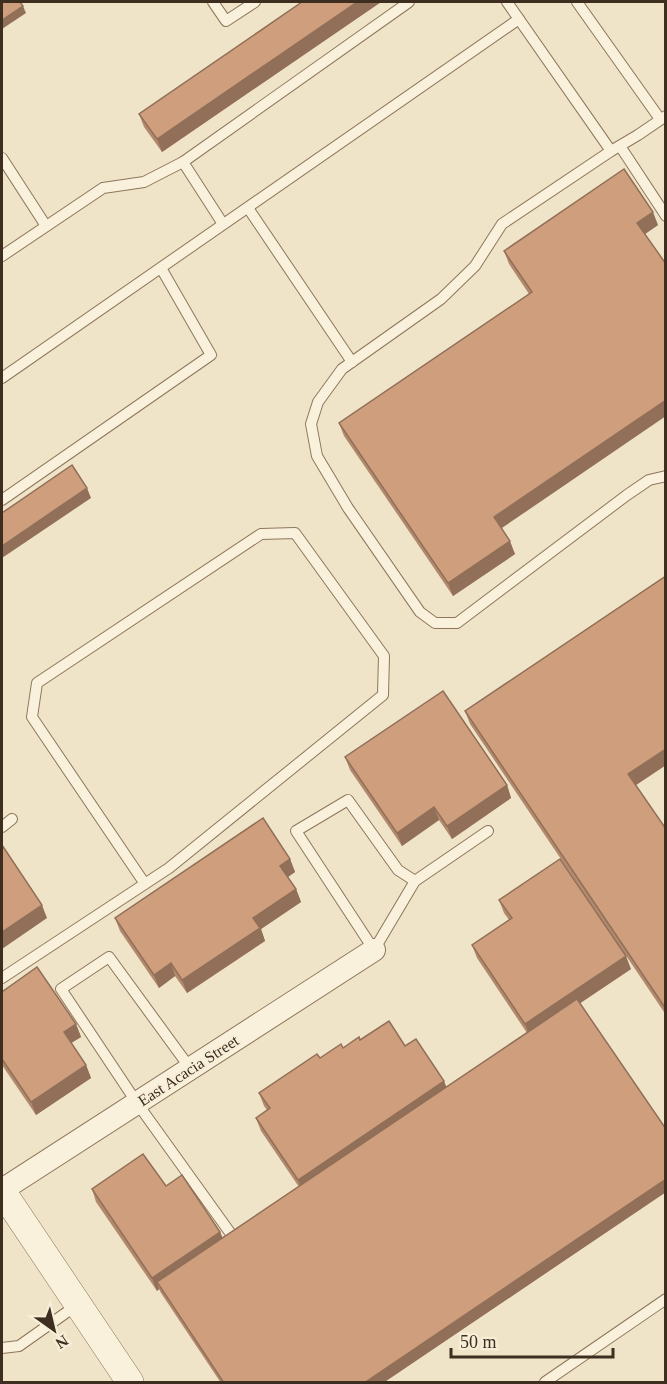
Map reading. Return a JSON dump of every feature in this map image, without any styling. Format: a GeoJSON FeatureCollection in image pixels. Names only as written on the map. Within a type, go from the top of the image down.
{"type":"FeatureCollection","features":[{"type":"Feature","properties":{"kind":"street","name":"East Acacia Street"},"geometry":{"type":"LineString","coordinates":[[2,1191],[374,950]]}},
{"type":"Feature","properties":{"kind":"street"},"geometry":{"type":"LineString","coordinates":[[2,1191],[130,1383]]}},
{"type":"Feature","properties":{"kind":"lane"},"geometry":{"type":"LineString","coordinates":[[213,2],[226,21],[255,2]]}},
{"type":"Feature","properties":{"kind":"lane"},"geometry":{"type":"LineString","coordinates":[[2,256],[103,188],[144,182],[183,162],[409,2]]}},
{"type":"Feature","properties":{"kind":"lane"},"geometry":{"type":"LineString","coordinates":[[507,2],[666,216]]}},
{"type":"Feature","properties":{"kind":"lane"},"geometry":{"type":"LineString","coordinates":[[577,2],[663,117],[502,224],[475,266],[441,299],[342,369],[318,402],[311,424],[317,456],[348,508],[420,612],[435,623],[457,623],[627,495],[649,480],[666,476]]}},
{"type":"Feature","properties":{"kind":"lane"},"geometry":{"type":"LineString","coordinates":[[2,378],[519,19]]}},
{"type":"Feature","properties":{"kind":"lane"},"geometry":{"type":"LineString","coordinates":[[2,158],[46,226]]}},
{"type":"Feature","properties":{"kind":"lane"},"geometry":{"type":"LineString","coordinates":[[183,162],[223,224]]}},
{"type":"Feature","properties":{"kind":"lane"},"geometry":{"type":"LineString","coordinates":[[248,208],[352,362]]}},
{"type":"Feature","properties":{"kind":"lane"},"geometry":{"type":"LineString","coordinates":[[2,500],[211,354],[161,268]]}},
{"type":"Feature","properties":{"kind":"lane"},"geometry":{"type":"LineString","coordinates":[[2,978],[145,884],[169,868],[382,695],[384,656],[295,533],[261,534],[37,683],[32,717],[145,884]]}},
{"type":"Feature","properties":{"kind":"lane"},"geometry":{"type":"LineString","coordinates":[[415,881],[398,870],[348,800],[296,831],[374,950],[415,881],[488,831]]}},
{"type":"Feature","properties":{"kind":"lane"},"geometry":{"type":"LineString","coordinates":[[2,827],[12,819]]}},
{"type":"Feature","properties":{"kind":"lane"},"geometry":{"type":"LineString","coordinates":[[190,1068],[109,957],[61,989],[137,1103],[231,1234]]}},
{"type":"Feature","properties":{"kind":"lane"},"geometry":{"type":"LineString","coordinates":[[545,1383],[666,1299]]}},
{"type":"Feature","properties":{"kind":"lane"},"geometry":{"type":"LineString","coordinates":[[2,1348],[19,1346],[78,1304]]}},
{"type":"Feature","properties":{"kind":"building"},"geometry":{"type":"Polygon","coordinates":[[[2,2],[20,2],[23,6],[2,20],[2,2]]]}},
{"type":"Feature","properties":{"kind":"building"},"geometry":{"type":"Polygon","coordinates":[[[302,2],[357,2],[157,139],[139,114],[302,2]]]}},
{"type":"Feature","properties":{"kind":"building"},"geometry":{"type":"Polygon","coordinates":[[[624,169],[653,212],[637,223],[666,264],[666,400],[494,517],[510,541],[448,583],[339,423],[532,292],[504,251],[624,169]]]}},
{"type":"Feature","properties":{"kind":"building"},"geometry":{"type":"Polygon","coordinates":[[[72,465],[87,488],[2,546],[2,513],[72,465]]]}},
{"type":"Feature","properties":{"kind":"building"},"geometry":{"type":"Polygon","coordinates":[[[666,576],[666,749],[628,774],[666,829],[666,1009],[465,711],[666,576]]]}},
{"type":"Feature","properties":{"kind":"building"},"geometry":{"type":"Polygon","coordinates":[[[443,691],[507,785],[447,826],[434,807],[397,833],[345,757],[443,691]]]}},
{"type":"Feature","properties":{"kind":"building"},"geometry":{"type":"Polygon","coordinates":[[[263,818],[290,859],[280,866],[296,889],[253,918],[260,928],[182,980],[171,963],[154,975],[115,918],[263,818]]]}},
{"type":"Feature","properties":{"kind":"building"},"geometry":{"type":"Polygon","coordinates":[[[2,845],[42,905],[2,932],[2,845]]]}},
{"type":"Feature","properties":{"kind":"building"},"geometry":{"type":"Polygon","coordinates":[[[560,859],[626,956],[525,1024],[472,945],[512,918],[499,900],[560,859]]]}},
{"type":"Feature","properties":{"kind":"building"},"geometry":{"type":"Polygon","coordinates":[[[37,967],[76,1024],[64,1032],[86,1065],[31,1102],[2,1059],[2,992],[37,967]]]}},
{"type":"Feature","properties":{"kind":"building"},"geometry":{"type":"Polygon","coordinates":[[[577,999],[666,1129],[666,1179],[364,1383],[224,1383],[157,1282],[577,999]]]}},
{"type":"Feature","properties":{"kind":"building"},"geometry":{"type":"Polygon","coordinates":[[[389,1021],[405,1046],[416,1039],[444,1081],[298,1180],[256,1118],[270,1108],[259,1093],[317,1054],[320,1058],[341,1044],[343,1048],[389,1021]]]}},
{"type":"Feature","properties":{"kind":"building"},"geometry":{"type":"Polygon","coordinates":[[[143,1154],[166,1186],[182,1175],[220,1232],[152,1278],[92,1189],[143,1154]]]}}]}
